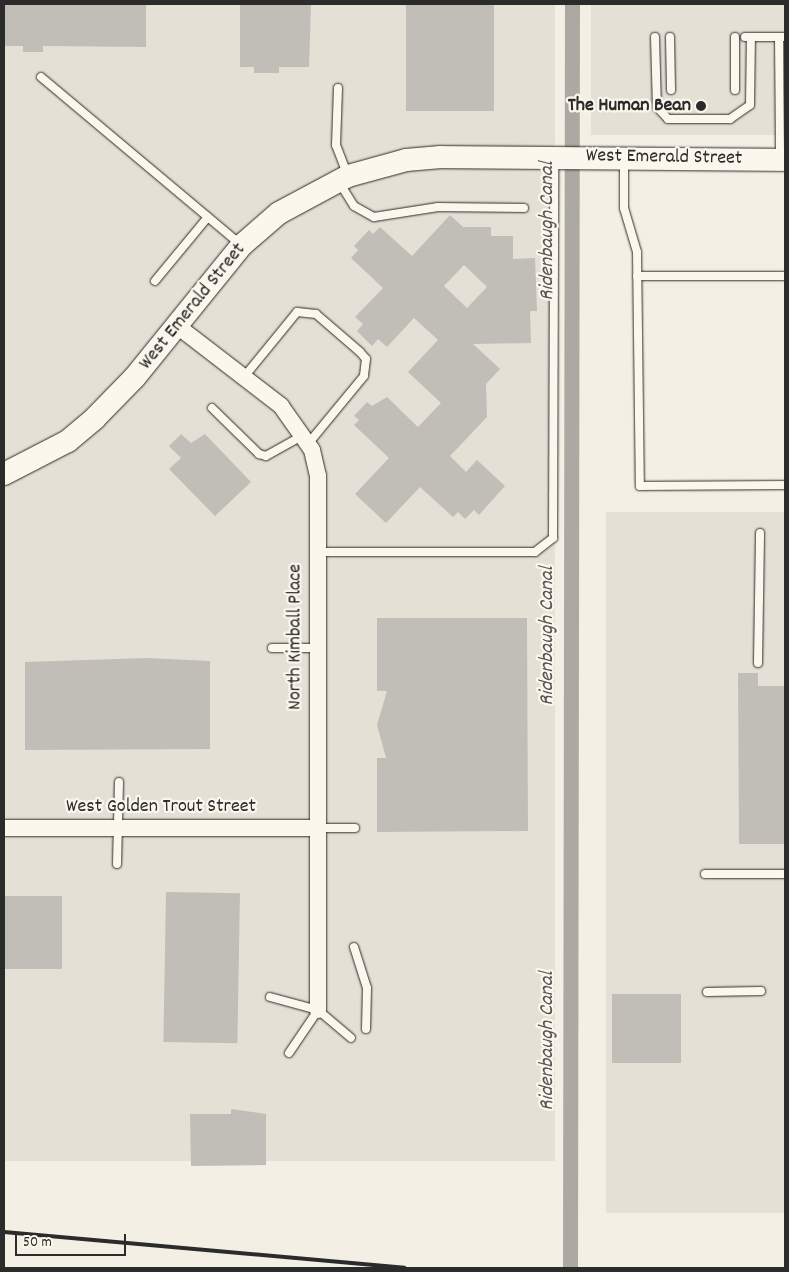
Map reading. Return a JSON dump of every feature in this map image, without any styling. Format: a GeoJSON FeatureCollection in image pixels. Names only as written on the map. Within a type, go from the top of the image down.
{"type":"FeatureCollection","features":[{"type":"Feature","properties":{"kind":"main road","name":"West Emerald Street"},"geometry":{"type":"LineString","coordinates":[[4,474],[60,445],[96,418],[242,245],[279,213],[343,178],[406,160],[441,157],[783,160]]}},
{"type":"Feature","properties":{"kind":"street","name":"North Kimball Place"},"geometry":{"type":"LineString","coordinates":[[176,324],[281,406],[305,440],[318,476],[318,1010]]}},
{"type":"Feature","properties":{"kind":"street","name":"West Golden Trout Street"},"geometry":{"type":"LineString","coordinates":[[4,828],[318,828]]}},
{"type":"Feature","properties":{"kind":"lane"},"geometry":{"type":"LineString","coordinates":[[655,37],[657,107],[668,118],[730,118],[750,105],[748,37],[782,37],[783,160]]}},
{"type":"Feature","properties":{"kind":"lane"},"geometry":{"type":"LineString","coordinates":[[670,37],[670,90]]}},
{"type":"Feature","properties":{"kind":"lane"},"geometry":{"type":"LineString","coordinates":[[735,37],[735,90]]}},
{"type":"Feature","properties":{"kind":"lane"},"geometry":{"type":"LineString","coordinates":[[41,77],[242,245]]}},
{"type":"Feature","properties":{"kind":"lane"},"geometry":{"type":"LineString","coordinates":[[338,88],[336,145],[343,178],[354,206],[374,217],[438,206],[524,208]]}},
{"type":"Feature","properties":{"kind":"lane"},"geometry":{"type":"LineString","coordinates":[[318,552],[535,552],[553,538],[557,157]]}},
{"type":"Feature","properties":{"kind":"lane"},"geometry":{"type":"LineString","coordinates":[[624,158],[624,208],[637,252],[640,486],[785,485]]}},
{"type":"Feature","properties":{"kind":"lane"},"geometry":{"type":"LineString","coordinates":[[155,281],[208,217]]}},
{"type":"Feature","properties":{"kind":"lane"},"geometry":{"type":"LineString","coordinates":[[637,276],[785,276]]}},
{"type":"Feature","properties":{"kind":"lane"},"geometry":{"type":"LineString","coordinates":[[212,408],[257,453],[266,456],[305,440],[364,376],[367,365],[360,352],[316,314],[297,312],[244,377]]}},
{"type":"Feature","properties":{"kind":"lane"},"geometry":{"type":"LineString","coordinates":[[758,663],[760,533]]}},
{"type":"Feature","properties":{"kind":"lane"},"geometry":{"type":"LineString","coordinates":[[272,648],[318,648]]}},
{"type":"Feature","properties":{"kind":"lane"},"geometry":{"type":"LineString","coordinates":[[117,864],[119,782]]}},
{"type":"Feature","properties":{"kind":"lane"},"geometry":{"type":"LineString","coordinates":[[318,828],[355,828]]}},
{"type":"Feature","properties":{"kind":"lane"},"geometry":{"type":"LineString","coordinates":[[705,874],[785,874]]}},
{"type":"Feature","properties":{"kind":"lane"},"geometry":{"type":"LineString","coordinates":[[354,946],[367,988],[366,1029]]}},
{"type":"Feature","properties":{"kind":"lane"},"geometry":{"type":"LineString","coordinates":[[707,992],[761,991]]}},
{"type":"Feature","properties":{"kind":"lane"},"geometry":{"type":"LineString","coordinates":[[270,997],[318,1010],[351,1038]]}},
{"type":"Feature","properties":{"kind":"lane"},"geometry":{"type":"LineString","coordinates":[[289,1053],[318,1010]]}},
{"type":"Feature","properties":{"kind":"shaded area"},"geometry":{"type":"Polygon","coordinates":[[[4,4],[555,4],[555,1161],[4,1161],[4,4]]]}},
{"type":"Feature","properties":{"kind":"shaded area"},"geometry":{"type":"Polygon","coordinates":[[[591,4],[785,4],[785,135],[591,135],[591,4]]]}},
{"type":"Feature","properties":{"kind":"shaded area"},"geometry":{"type":"Polygon","coordinates":[[[606,512],[785,512],[785,1213],[606,1213],[606,512]]]}},
{"type":"Feature","properties":{"kind":"building"},"geometry":{"type":"Polygon","coordinates":[[[4,4],[146,4],[146,47],[43,46],[43,52],[23,52],[23,46],[4,46],[4,4]]]}},
{"type":"Feature","properties":{"kind":"building"},"geometry":{"type":"Polygon","coordinates":[[[240,4],[311,4],[309,67],[279,67],[279,73],[254,73],[254,67],[240,67],[240,4]]]}},
{"type":"Feature","properties":{"kind":"building"},"geometry":{"type":"Polygon","coordinates":[[[406,4],[494,4],[494,111],[406,111],[406,4]]]}},
{"type":"Feature","properties":{"kind":"building"},"geometry":{"type":"Polygon","coordinates":[[[450,215],[463,227],[491,227],[491,236],[513,236],[513,259],[535,258],[537,311],[530,311],[531,343],[473,344],[500,369],[486,384],[487,417],[450,456],[466,472],[477,460],[505,486],[479,515],[474,510],[465,519],[458,512],[453,517],[420,487],[386,523],[355,494],[389,458],[354,425],[359,420],[354,416],[367,402],[372,406],[387,397],[418,427],[441,403],[408,372],[438,340],[414,318],[387,347],[378,339],[372,346],[357,331],[363,324],[355,317],[383,288],[351,258],[358,250],[354,246],[369,230],[373,234],[380,227],[412,256],[450,215]],[[464,265],[444,286],[467,308],[487,287],[464,265]]]}},
{"type":"Feature","properties":{"kind":"building"},"geometry":{"type":"Polygon","coordinates":[[[181,434],[191,443],[205,434],[251,482],[215,516],[169,469],[181,458],[169,446],[181,434]]]}},
{"type":"Feature","properties":{"kind":"building"},"geometry":{"type":"Polygon","coordinates":[[[377,618],[527,618],[528,831],[377,832],[377,758],[386,758],[377,725],[387,691],[377,691],[377,618]]]}},
{"type":"Feature","properties":{"kind":"building"},"geometry":{"type":"Polygon","coordinates":[[[147,658],[210,661],[210,749],[25,750],[25,662],[147,658]]]}},
{"type":"Feature","properties":{"kind":"building"},"geometry":{"type":"Polygon","coordinates":[[[738,673],[758,673],[758,686],[785,686],[785,844],[739,844],[738,673]]]}},
{"type":"Feature","properties":{"kind":"building"},"geometry":{"type":"Polygon","coordinates":[[[166,892],[240,893],[237,1043],[163,1042],[166,892]]]}},
{"type":"Feature","properties":{"kind":"building"},"geometry":{"type":"Polygon","coordinates":[[[4,896],[62,896],[62,969],[4,969],[4,896]]]}},
{"type":"Feature","properties":{"kind":"building"},"geometry":{"type":"Polygon","coordinates":[[[612,994],[681,994],[681,1063],[612,1063],[612,994]]]}},
{"type":"Feature","properties":{"kind":"building"},"geometry":{"type":"Polygon","coordinates":[[[231,1109],[266,1114],[266,1165],[191,1166],[190,1114],[231,1114],[231,1109]]]}},
{"type":"Feature","properties":{"kind":"waterway","name":"Ridenbaugh Canal"},"geometry":{"type":"LineString","coordinates":[[570,1268],[572,4]]}},
{"type":"Feature","properties":{"kind":"railway"},"geometry":{"type":"LineString","coordinates":[[4,1232],[404,1268]]}},
{"type":"Feature","properties":{"kind":"place","name":"The Human Bean"},"geometry":{"type":"Point","coordinates":[701,106]}}]}
